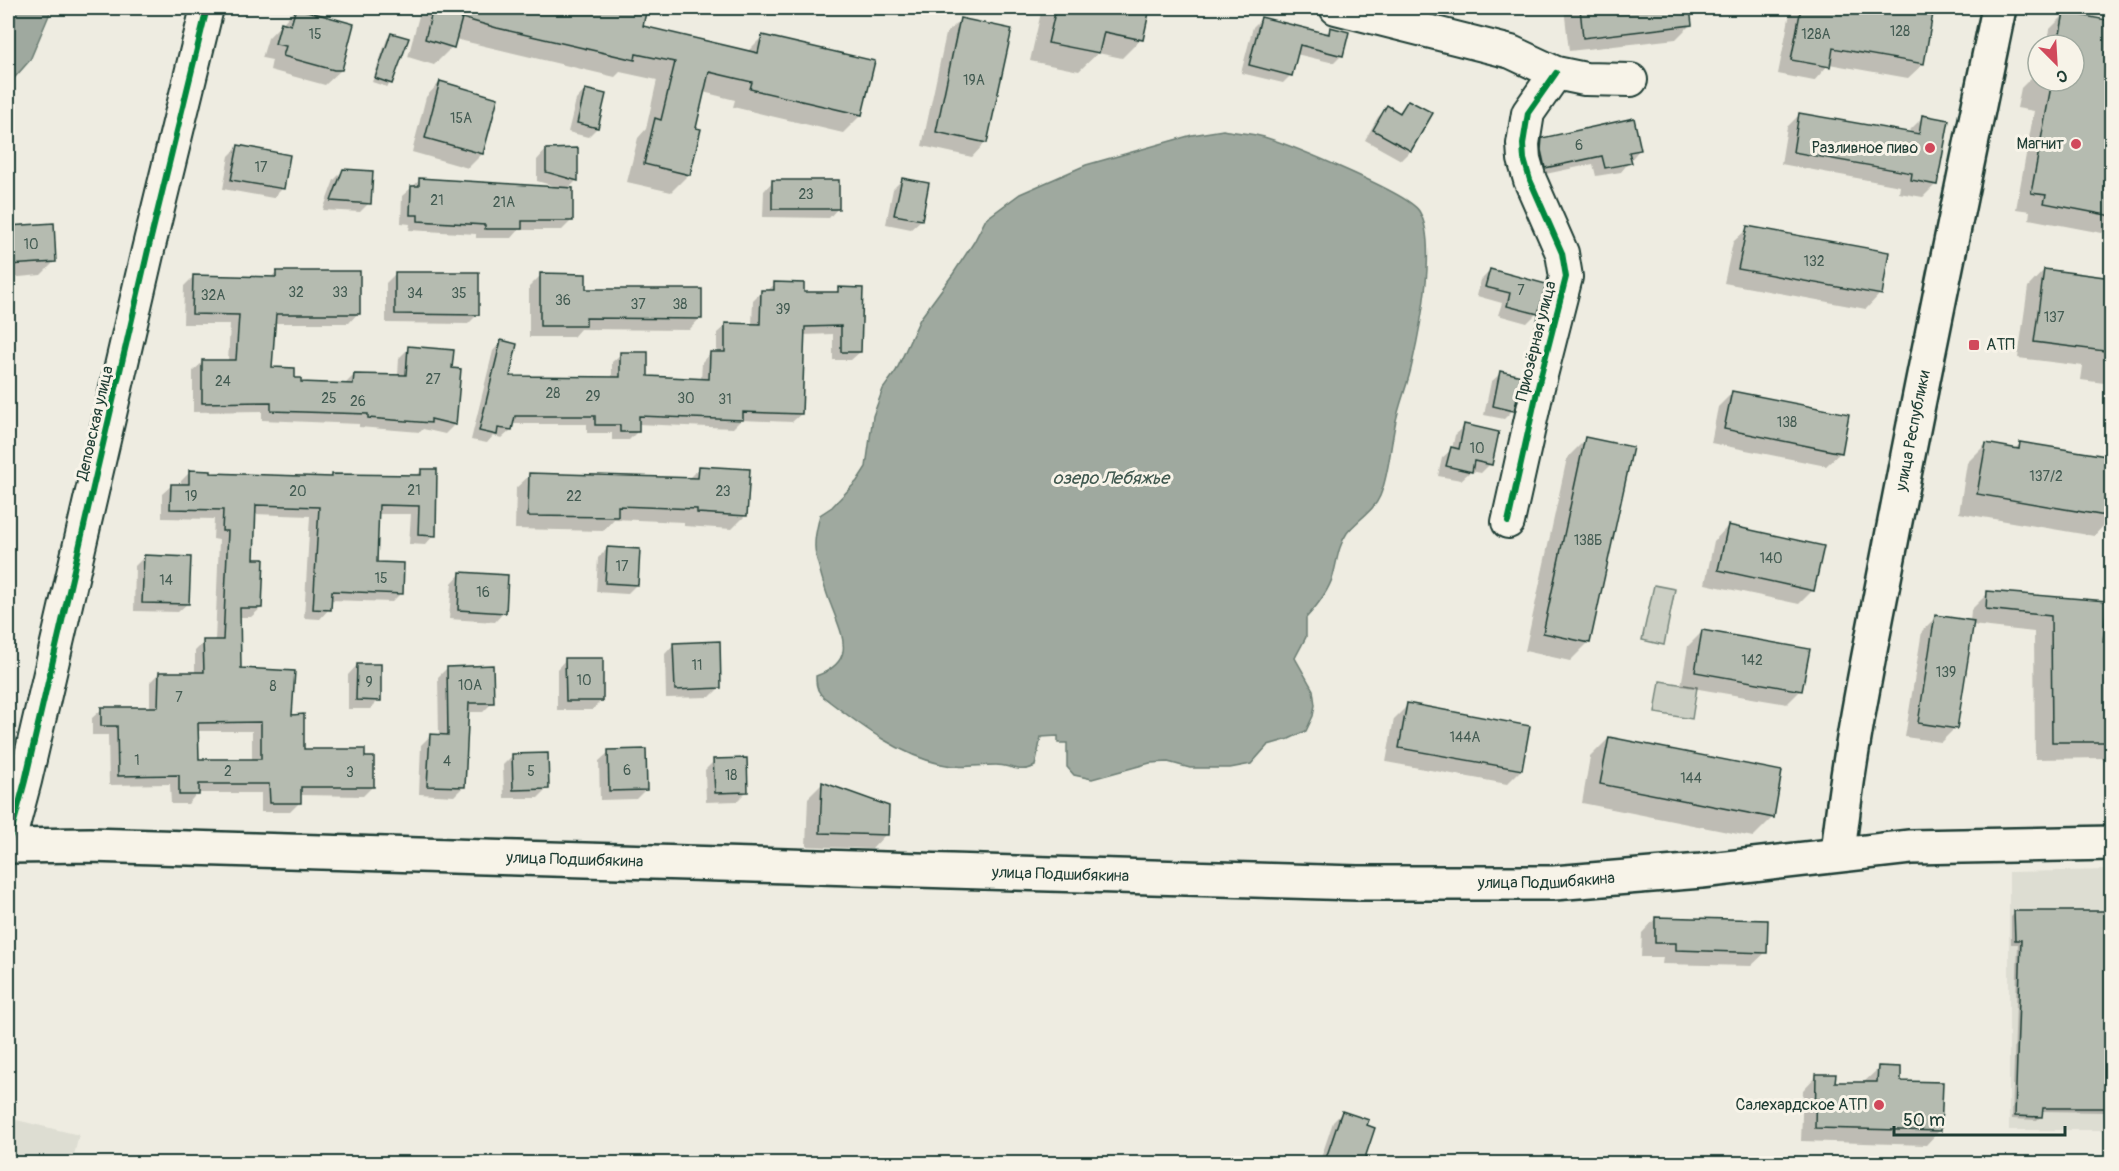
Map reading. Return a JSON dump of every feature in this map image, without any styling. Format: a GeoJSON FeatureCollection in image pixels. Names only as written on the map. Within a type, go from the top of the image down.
{"type":"FeatureCollection","features":[{"type":"Feature","properties":{"kind":"main road","name":"улица Республики"},"geometry":{"type":"LineString","coordinates":[[1838,854],[1843,799],[1856,726],[1923,378],[1999,8]]}},
{"type":"Feature","properties":{"kind":"main road","name":"улица Подшибякина"},"geometry":{"type":"LineString","coordinates":[[8,845],[90,845],[1458,884],[1554,883],[1701,871],[1910,847],[2112,843]]}},
{"type":"Feature","properties":{"kind":"street","name":"Деповская улица"},"geometry":{"type":"LineString","coordinates":[[8,845],[28,769],[148,250],[207,8]]}},
{"type":"Feature","properties":{"kind":"street"},"geometry":{"type":"LineString","coordinates":[[1336,8],[1511,52],[1556,73],[1584,79],[1630,80]]}},
{"type":"Feature","properties":{"kind":"street","name":"Приозёрная улица"},"geometry":{"type":"LineString","coordinates":[[1508,522],[1538,387],[1566,277],[1562,253],[1530,180],[1524,159],[1523,144],[1528,113],[1556,73]]}},
{"type":"Feature","properties":{"kind":"shaded area"},"geometry":{"type":"Polygon","coordinates":[[[1654,585],[1675,589],[1664,645],[1642,640],[1654,585]]]}},
{"type":"Feature","properties":{"kind":"shaded area"},"geometry":{"type":"Polygon","coordinates":[[[1660,681],[1697,687],[1692,719],[1655,713],[1660,681]]]}},
{"type":"Feature","properties":{"kind":"shaded area"},"geometry":{"type":"Polygon","coordinates":[[[2111,870],[2111,1130],[2009,1130],[2009,872],[2111,870]]]}},
{"type":"Feature","properties":{"kind":"shaded area"},"geometry":{"type":"Polygon","coordinates":[[[8,1118],[79,1135],[72,1163],[8,1163],[8,1118]]]}},
{"type":"Feature","properties":{"kind":"water"},"geometry":{"type":"Polygon","coordinates":[[[8,8],[52,8],[30,60],[8,85],[8,8]]]}},
{"type":"Feature","properties":{"kind":"water","name":"озеро Лебяжье"},"geometry":{"type":"Polygon","coordinates":[[[1223,130],[1259,136],[1278,142],[1322,159],[1394,193],[1419,211],[1427,243],[1426,286],[1419,330],[1393,434],[1383,488],[1374,506],[1344,538],[1328,588],[1306,618],[1306,637],[1295,658],[1313,690],[1315,705],[1306,731],[1268,745],[1251,764],[1230,768],[1190,768],[1168,762],[1150,763],[1092,779],[1074,775],[1067,767],[1067,743],[1058,743],[1058,736],[1041,737],[1035,766],[1025,769],[1001,765],[962,767],[949,765],[926,760],[897,747],[823,697],[816,683],[816,676],[837,663],[842,655],[843,647],[815,551],[820,515],[832,507],[857,481],[866,467],[873,416],[883,389],[896,371],[920,319],[953,274],[986,219],[1020,194],[1086,165],[1192,135],[1223,130]]]}},
{"type":"Feature","properties":{"kind":"building"},"geometry":{"type":"Polygon","coordinates":[[[296,8],[354,24],[342,70],[334,70],[283,56],[286,46],[275,44],[281,22],[291,25],[296,8]]]}},
{"type":"Feature","properties":{"kind":"building"},"geometry":{"type":"Polygon","coordinates":[[[433,8],[647,8],[643,26],[758,53],[762,35],[875,61],[862,115],[750,89],[752,82],[709,72],[696,128],[701,129],[690,175],[644,164],[655,118],[661,120],[675,62],[636,54],[635,60],[462,18],[454,48],[425,39],[433,8]]]}},
{"type":"Feature","properties":{"kind":"building"},"geometry":{"type":"Polygon","coordinates":[[[1056,8],[1150,8],[1143,40],[1104,32],[1099,53],[1048,43],[1056,8]]]}},
{"type":"Feature","properties":{"kind":"building"},"geometry":{"type":"Polygon","coordinates":[[[1580,8],[1690,8],[1692,25],[1583,38],[1580,8]]]}},
{"type":"Feature","properties":{"kind":"building"},"geometry":{"type":"Polygon","coordinates":[[[1801,8],[1934,8],[1924,64],[1833,48],[1830,67],[1791,60],[1801,8]]]}},
{"type":"Feature","properties":{"kind":"building","name":"Магнит"},"geometry":{"type":"Polygon","coordinates":[[[2064,12],[2112,21],[2112,216],[2044,203],[2046,195],[2031,193],[2050,93],[2086,93],[2086,33],[2060,33],[2064,12]]]}},
{"type":"Feature","properties":{"kind":"building"},"geometry":{"type":"Polygon","coordinates":[[[1261,17],[1329,34],[1330,27],[1349,32],[1343,56],[1300,45],[1292,76],[1249,65],[1261,17]]]}},
{"type":"Feature","properties":{"kind":"building"},"geometry":{"type":"Polygon","coordinates":[[[960,18],[1012,29],[987,143],[936,132],[960,18]]]}},
{"type":"Feature","properties":{"kind":"building"},"geometry":{"type":"Polygon","coordinates":[[[391,33],[409,38],[392,84],[375,78],[391,33]]]}},
{"type":"Feature","properties":{"kind":"building"},"geometry":{"type":"Polygon","coordinates":[[[440,81],[498,98],[483,154],[425,138],[440,81]]]}},
{"type":"Feature","properties":{"kind":"building"},"geometry":{"type":"Polygon","coordinates":[[[585,89],[606,94],[598,128],[577,123],[585,89]]]}},
{"type":"Feature","properties":{"kind":"building"},"geometry":{"type":"Polygon","coordinates":[[[1408,100],[1433,113],[1411,151],[1373,130],[1387,105],[1400,113],[1408,100]]]}},
{"type":"Feature","properties":{"kind":"building"},"geometry":{"type":"Polygon","coordinates":[[[1799,113],[1919,134],[1922,115],[1949,120],[1937,185],[1911,180],[1912,173],[1793,152],[1799,113]]]}},
{"type":"Feature","properties":{"kind":"building"},"geometry":{"type":"Polygon","coordinates":[[[1634,118],[1641,150],[1629,152],[1632,163],[1605,168],[1602,156],[1545,168],[1541,150],[1542,138],[1634,118]]]}},
{"type":"Feature","properties":{"kind":"building"},"geometry":{"type":"Polygon","coordinates":[[[238,145],[290,155],[284,189],[231,180],[238,145]]]}},
{"type":"Feature","properties":{"kind":"building"},"geometry":{"type":"Polygon","coordinates":[[[578,148],[578,181],[546,172],[546,149],[578,148]]]}},
{"type":"Feature","properties":{"kind":"building"},"geometry":{"type":"Polygon","coordinates":[[[343,169],[373,171],[371,204],[331,201],[343,169]]]}},
{"type":"Feature","properties":{"kind":"building"},"geometry":{"type":"Polygon","coordinates":[[[419,178],[573,188],[573,221],[522,221],[522,229],[485,229],[485,225],[418,221],[418,215],[410,215],[411,186],[419,186],[419,178]]]}},
{"type":"Feature","properties":{"kind":"building"},"geometry":{"type":"Polygon","coordinates":[[[902,178],[929,183],[922,220],[894,215],[902,178]]]}},
{"type":"Feature","properties":{"kind":"building"},"geometry":{"type":"Polygon","coordinates":[[[772,180],[839,180],[839,209],[772,209],[772,180]]]}},
{"type":"Feature","properties":{"kind":"building"},"geometry":{"type":"Polygon","coordinates":[[[54,223],[56,262],[8,265],[8,226],[54,223]]]}},
{"type":"Feature","properties":{"kind":"building"},"geometry":{"type":"Polygon","coordinates":[[[1747,226],[1889,252],[1882,295],[1738,269],[1747,226]]]}},
{"type":"Feature","properties":{"kind":"building"},"geometry":{"type":"Polygon","coordinates":[[[1490,269],[1546,284],[1538,314],[1507,306],[1510,293],[1485,287],[1490,269]]]}},
{"type":"Feature","properties":{"kind":"building"},"geometry":{"type":"Polygon","coordinates":[[[2044,269],[2112,278],[2112,352],[2034,342],[2044,269]]]}},
{"type":"Feature","properties":{"kind":"building"},"geometry":{"type":"Polygon","coordinates":[[[276,271],[360,271],[360,314],[276,314],[272,367],[295,368],[295,378],[301,378],[301,382],[353,384],[354,374],[406,375],[408,346],[454,350],[452,368],[461,369],[456,425],[431,419],[431,423],[368,418],[368,414],[271,411],[271,402],[202,403],[202,360],[236,360],[239,315],[192,314],[193,275],[276,277],[276,271]]]}},
{"type":"Feature","properties":{"kind":"building"},"geometry":{"type":"Polygon","coordinates":[[[395,272],[479,272],[479,315],[395,314],[395,272]]]}},
{"type":"Feature","properties":{"kind":"building"},"geometry":{"type":"Polygon","coordinates":[[[540,273],[586,274],[586,289],[702,289],[702,319],[586,318],[586,326],[540,326],[540,273]]]}},
{"type":"Feature","properties":{"kind":"building"},"geometry":{"type":"Polygon","coordinates":[[[774,282],[804,283],[804,292],[838,292],[838,287],[863,288],[861,352],[841,352],[841,326],[805,327],[802,414],[743,412],[743,420],[639,416],[639,432],[620,432],[620,425],[595,425],[595,416],[515,416],[512,430],[498,428],[497,435],[479,431],[501,340],[517,344],[510,376],[620,377],[620,352],[648,352],[648,376],[709,379],[710,352],[725,352],[725,323],[760,324],[761,290],[774,290],[774,282]]]}},
{"type":"Feature","properties":{"kind":"building"},"geometry":{"type":"Polygon","coordinates":[[[1500,371],[1522,376],[1514,411],[1493,406],[1500,371]]]}},
{"type":"Feature","properties":{"kind":"building"},"geometry":{"type":"Polygon","coordinates":[[[1732,391],[1849,414],[1842,453],[1724,429],[1732,391]]]}},
{"type":"Feature","properties":{"kind":"building"},"geometry":{"type":"Polygon","coordinates":[[[1464,424],[1499,432],[1492,465],[1474,461],[1472,472],[1446,466],[1451,447],[1459,449],[1464,424]]]}},
{"type":"Feature","properties":{"kind":"building"},"geometry":{"type":"Polygon","coordinates":[[[1585,437],[1633,447],[1590,643],[1543,633],[1585,437]]]}},
{"type":"Feature","properties":{"kind":"building"},"geometry":{"type":"Polygon","coordinates":[[[2020,442],[2112,457],[2112,517],[1977,494],[1986,443],[2019,449],[2020,442]]]}},
{"type":"Feature","properties":{"kind":"building"},"geometry":{"type":"Polygon","coordinates":[[[699,466],[750,469],[747,516],[697,513],[697,509],[618,506],[618,517],[528,516],[529,473],[698,478],[699,466]]]}},
{"type":"Feature","properties":{"kind":"building"},"geometry":{"type":"Polygon","coordinates":[[[421,469],[437,469],[436,536],[418,535],[419,506],[379,505],[377,562],[404,563],[403,594],[332,591],[331,610],[313,609],[319,507],[256,505],[254,559],[264,559],[262,608],[240,608],[241,668],[295,671],[292,715],[304,714],[304,749],[365,749],[365,757],[374,757],[374,787],[301,787],[301,803],[270,803],[269,784],[199,784],[199,795],[179,795],[179,775],[118,776],[117,726],[101,726],[101,707],[158,707],[159,672],[204,672],[203,640],[223,640],[228,531],[222,531],[223,510],[170,509],[171,484],[189,484],[189,470],[211,471],[211,473],[332,477],[332,474],[421,475],[421,469]],[[261,722],[198,723],[199,759],[261,759],[261,722]]]}},
{"type":"Feature","properties":{"kind":"building"},"geometry":{"type":"Polygon","coordinates":[[[1728,525],[1824,546],[1814,591],[1718,570],[1728,525]]]}},
{"type":"Feature","properties":{"kind":"building"},"geometry":{"type":"Polygon","coordinates":[[[607,547],[640,549],[638,585],[605,583],[607,547]]]}},
{"type":"Feature","properties":{"kind":"building"},"geometry":{"type":"Polygon","coordinates":[[[144,555],[191,557],[189,604],[142,603],[144,555]]]}},
{"type":"Feature","properties":{"kind":"building"},"geometry":{"type":"Polygon","coordinates":[[[460,572],[508,575],[506,613],[458,610],[460,572]]]}},
{"type":"Feature","properties":{"kind":"building"},"geometry":{"type":"Polygon","coordinates":[[[1987,591],[2107,601],[2103,642],[2112,642],[2112,742],[2052,742],[2051,616],[1986,609],[1987,591]]]}},
{"type":"Feature","properties":{"kind":"building"},"geometry":{"type":"Polygon","coordinates":[[[1935,615],[1974,621],[1957,729],[1918,723],[1935,615]]]}},
{"type":"Feature","properties":{"kind":"building"},"geometry":{"type":"Polygon","coordinates":[[[1702,630],[1810,649],[1802,691],[1695,672],[1702,630]]]}},
{"type":"Feature","properties":{"kind":"building"},"geometry":{"type":"Polygon","coordinates":[[[720,641],[721,688],[675,690],[673,643],[720,641]]]}},
{"type":"Feature","properties":{"kind":"building"},"geometry":{"type":"Polygon","coordinates":[[[565,658],[603,658],[603,701],[566,701],[565,658]]]}},
{"type":"Feature","properties":{"kind":"building"},"geometry":{"type":"Polygon","coordinates":[[[357,664],[381,664],[381,701],[356,700],[357,664]]]}},
{"type":"Feature","properties":{"kind":"building"},"geometry":{"type":"Polygon","coordinates":[[[493,665],[494,703],[469,703],[465,787],[427,786],[430,734],[448,735],[447,667],[493,665]]]}},
{"type":"Feature","properties":{"kind":"building"},"geometry":{"type":"Polygon","coordinates":[[[1407,703],[1530,726],[1522,770],[1399,748],[1407,703]]]}},
{"type":"Feature","properties":{"kind":"building"},"geometry":{"type":"Polygon","coordinates":[[[1609,737],[1782,771],[1774,818],[1600,784],[1609,737]]]}},
{"type":"Feature","properties":{"kind":"building"},"geometry":{"type":"Polygon","coordinates":[[[646,749],[647,790],[609,791],[608,750],[646,749]]]}},
{"type":"Feature","properties":{"kind":"building"},"geometry":{"type":"Polygon","coordinates":[[[548,753],[549,789],[513,790],[512,754],[548,753]]]}},
{"type":"Feature","properties":{"kind":"building"},"geometry":{"type":"Polygon","coordinates":[[[747,758],[748,792],[715,793],[713,759],[747,758]]]}},
{"type":"Feature","properties":{"kind":"building"},"geometry":{"type":"Polygon","coordinates":[[[822,782],[889,806],[888,835],[820,833],[822,782]]]}},
{"type":"Feature","properties":{"kind":"building"},"geometry":{"type":"Polygon","coordinates":[[[2014,911],[2112,911],[2112,1108],[2043,1108],[2042,1117],[2015,1116],[2021,940],[2015,940],[2014,911]]]}},
{"type":"Feature","properties":{"kind":"building"},"geometry":{"type":"Polygon","coordinates":[[[1655,917],[1768,920],[1767,953],[1676,950],[1676,943],[1655,943],[1655,917]]]}},
{"type":"Feature","properties":{"kind":"building","name":"Салехардское АТП"},"geometry":{"type":"Polygon","coordinates":[[[1878,1066],[1901,1067],[1901,1081],[1943,1082],[1941,1131],[1815,1128],[1816,1074],[1836,1074],[1835,1082],[1877,1082],[1878,1066]]]}},
{"type":"Feature","properties":{"kind":"building"},"geometry":{"type":"Polygon","coordinates":[[[1342,1111],[1369,1120],[1367,1125],[1375,1128],[1363,1164],[1324,1164],[1342,1111]]]}},
{"type":"Feature","properties":{"kind":"cycle path"},"geometry":{"type":"LineString","coordinates":[[8,845],[207,8]]}},
{"type":"Feature","properties":{"kind":"cycle path"},"geometry":{"type":"LineString","coordinates":[[1508,522],[1538,387],[1566,277],[1562,253],[1530,180],[1524,159],[1523,144],[1528,113],[1556,73]]}},
{"type":"Feature","properties":{"kind":"place","name":"Магнит"},"geometry":{"type":"Point","coordinates":[2076,144]}},
{"type":"Feature","properties":{"kind":"place","name":"Разливное пиво"},"geometry":{"type":"Point","coordinates":[1930,148]}},
{"type":"Feature","properties":{"kind":"place","name":"АТП"},"geometry":{"type":"Point","coordinates":[1974,345]}},
{"type":"Feature","properties":{"kind":"place","name":"Салехардское АТП"},"geometry":{"type":"Point","coordinates":[1879,1105]}}]}
